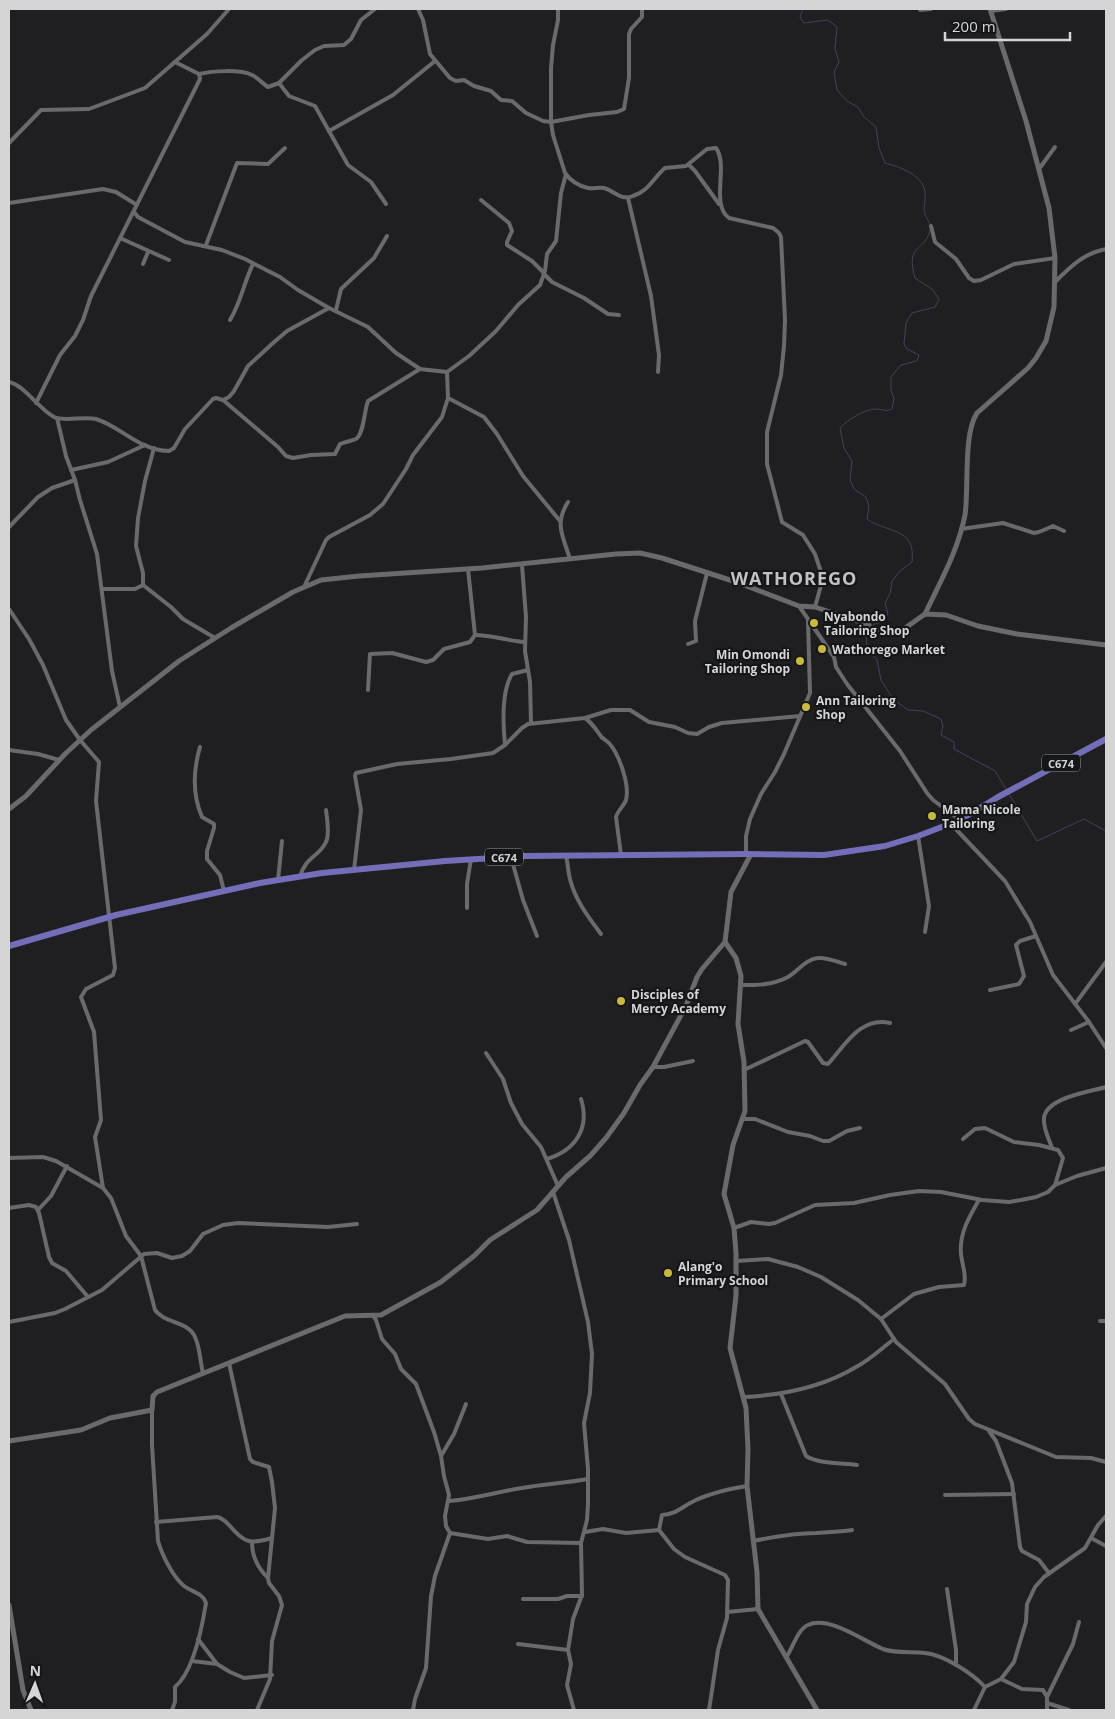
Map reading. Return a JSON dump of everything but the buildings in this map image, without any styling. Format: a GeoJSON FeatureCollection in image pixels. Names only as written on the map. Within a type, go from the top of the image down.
{"type":"FeatureCollection","features":[{"type":"Feature","properties":{"kind":"main road","name":"C674"},"geometry":{"type":"LineString","coordinates":[[9,946],[109,917],[224,891],[278,880],[354,870],[511,856],[824,855],[885,846],[918,836],[955,820],[1106,739]]}},
{"type":"Feature","properties":{"kind":"street"},"geometry":{"type":"LineString","coordinates":[[9,144],[41,110],[89,110],[145,88],[207,34],[229,9]]}},
{"type":"Feature","properties":{"kind":"street"},"geometry":{"type":"LineString","coordinates":[[176,62],[200,74],[210,71],[246,73],[255,76],[260,83],[268,87],[280,83],[302,60],[315,50],[324,46],[344,45],[352,40],[361,20],[374,9]]}},
{"type":"Feature","properties":{"kind":"street"},"geometry":{"type":"LineString","coordinates":[[418,9],[423,20],[430,54],[450,78],[464,80],[491,92],[501,100],[516,103],[526,113],[540,120],[551,122],[617,112],[624,109],[629,78],[629,34],[642,17],[642,9]]}},
{"type":"Feature","properties":{"kind":"street"},"geometry":{"type":"LineString","coordinates":[[558,9],[551,68],[551,122],[553,135],[569,178],[588,188],[605,188],[618,196],[628,198],[647,189],[665,168],[688,165],[710,148],[716,148],[718,150],[721,182],[720,206]]}},
{"type":"Feature","properties":{"kind":"street"},"geometry":{"type":"LineString","coordinates":[[920,10],[930,9]]}},
{"type":"Feature","properties":{"kind":"street"},"geometry":{"type":"LineString","coordinates":[[9,809],[26,796],[80,740],[179,661],[304,587],[321,580],[522,565],[640,553],[662,558],[736,582],[799,606],[815,607],[876,629],[888,632],[901,631],[908,628],[925,614],[955,551],[966,508],[968,460],[973,420],[977,413],[1028,368],[1046,341],[1052,320],[1055,258],[1050,216],[1026,121],[991,10],[1006,9]]}},
{"type":"Feature","properties":{"kind":"street"},"geometry":{"type":"LineString","coordinates":[[329,131],[393,96],[435,61]]}},
{"type":"Feature","properties":{"kind":"street"},"geometry":{"type":"LineString","coordinates":[[36,403],[60,355],[75,336],[83,320],[91,296],[200,79],[200,74]]}},
{"type":"Feature","properties":{"kind":"street"},"geometry":{"type":"LineString","coordinates":[[280,83],[289,96],[315,106],[348,165],[371,182],[386,204]]}},
{"type":"Feature","properties":{"kind":"street"},"geometry":{"type":"LineString","coordinates":[[1039,169],[1055,147]]}},
{"type":"Feature","properties":{"kind":"street"},"geometry":{"type":"LineString","coordinates":[[206,245],[236,163],[268,164],[285,148]]}},
{"type":"Feature","properties":{"kind":"street"},"geometry":{"type":"LineString","coordinates":[[688,165],[695,170],[725,215],[729,218],[773,228],[781,237],[785,320],[784,346],[781,375],[767,432],[767,464],[782,522],[803,535],[815,554],[823,578],[815,607]]}},
{"type":"Feature","properties":{"kind":"street"},"geometry":{"type":"LineString","coordinates":[[134,212],[138,217],[185,242],[206,245],[222,250],[280,277],[298,290],[368,327],[396,353],[420,369],[447,372],[469,356],[496,331],[540,285],[547,254],[556,241],[561,193],[566,174]]}},
{"type":"Feature","properties":{"kind":"street"},"geometry":{"type":"LineString","coordinates":[[9,203],[103,189],[116,192],[137,205]]}},
{"type":"Feature","properties":{"kind":"street"},"geometry":{"type":"LineString","coordinates":[[628,198],[652,296],[659,355],[658,372]]}},
{"type":"Feature","properties":{"kind":"street"},"geometry":{"type":"LineString","coordinates":[[481,200],[510,224],[512,231],[506,242],[507,245],[532,261],[552,282],[584,298],[608,314],[619,316]]}},
{"type":"Feature","properties":{"kind":"street"},"geometry":{"type":"LineString","coordinates":[[931,226],[935,242],[956,259],[969,278],[974,281],[981,280],[1014,264],[1055,258]]}},
{"type":"Feature","properties":{"kind":"street"},"geometry":{"type":"LineString","coordinates":[[336,310],[341,289],[374,258],[387,236]]}},
{"type":"Feature","properties":{"kind":"street"},"geometry":{"type":"LineString","coordinates":[[120,238],[169,260]]}},
{"type":"Feature","properties":{"kind":"street"},"geometry":{"type":"LineString","coordinates":[[1054,282],[1078,260],[1088,254],[1106,249]]}},
{"type":"Feature","properties":{"kind":"street"},"geometry":{"type":"LineString","coordinates":[[143,264],[148,252]]}},
{"type":"Feature","properties":{"kind":"street"},"geometry":{"type":"LineString","coordinates":[[230,320],[237,308],[248,274],[254,264]]}},
{"type":"Feature","properties":{"kind":"street"},"geometry":{"type":"LineString","coordinates":[[223,400],[229,397],[248,366],[272,343],[287,331],[330,308]]}},
{"type":"Feature","properties":{"kind":"street"},"geometry":{"type":"LineString","coordinates":[[9,382],[18,385],[36,403],[57,418],[79,417],[96,420],[128,438],[162,451],[169,451],[174,448],[185,429],[216,398],[223,400],[278,446],[286,456],[293,458],[335,454],[340,444],[357,439],[368,401],[420,369]]}},
{"type":"Feature","properties":{"kind":"street"},"geometry":{"type":"LineString","coordinates":[[304,587],[326,540],[370,515],[383,504],[406,469],[412,455],[442,417],[448,398],[447,372]]}},
{"type":"Feature","properties":{"kind":"street"},"geometry":{"type":"LineString","coordinates":[[448,398],[484,418],[497,434],[523,476],[560,521]]}},
{"type":"Feature","properties":{"kind":"street"},"geometry":{"type":"LineString","coordinates":[[57,418],[97,554],[103,589],[112,671],[120,707]]}},
{"type":"Feature","properties":{"kind":"street"},"geometry":{"type":"LineString","coordinates":[[71,470],[108,462],[145,445]]}},
{"type":"Feature","properties":{"kind":"street"},"geometry":{"type":"LineString","coordinates":[[142,585],[143,573],[136,546],[138,518],[154,448]]}},
{"type":"Feature","properties":{"kind":"street"},"geometry":{"type":"LineString","coordinates":[[9,526],[38,497],[52,488],[75,480]]}},
{"type":"Feature","properties":{"kind":"street"},"geometry":{"type":"LineString","coordinates":[[568,502],[561,514],[560,521],[570,559]]}},
{"type":"Feature","properties":{"kind":"street"},"geometry":{"type":"LineString","coordinates":[[961,529],[1003,523],[1034,533],[1053,526],[1064,531]]}},
{"type":"Feature","properties":{"kind":"street"},"geometry":{"type":"LineString","coordinates":[[522,565],[531,723]]}},
{"type":"Feature","properties":{"kind":"street"},"geometry":{"type":"LineString","coordinates":[[368,690],[370,654],[392,652],[426,662],[433,660],[444,649],[470,642],[475,635],[468,569]]}},
{"type":"Feature","properties":{"kind":"street"},"geometry":{"type":"LineString","coordinates":[[688,644],[696,642],[695,621],[707,573]]}},
{"type":"Feature","properties":{"kind":"street"},"geometry":{"type":"LineString","coordinates":[[142,585],[184,619],[215,638]]}},
{"type":"Feature","properties":{"kind":"street"},"geometry":{"type":"LineString","coordinates":[[103,589],[135,589],[142,585]]}},
{"type":"Feature","properties":{"kind":"street"},"geometry":{"type":"LineString","coordinates":[[799,606],[834,657],[836,667],[840,673],[900,751],[927,792],[955,820],[1005,881],[1030,922],[1053,975],[1089,1022],[1106,1048]]}},
{"type":"Feature","properties":{"kind":"street"},"geometry":{"type":"LineString","coordinates":[[9,609],[43,665],[66,720],[100,765],[96,802],[115,968],[113,975],[86,989],[81,996],[94,1032],[101,1120],[95,1137],[103,1188]]}},
{"type":"Feature","properties":{"kind":"street"},"geometry":{"type":"LineString","coordinates":[[925,614],[946,615],[978,626],[1017,634],[1106,645]]}},
{"type":"Feature","properties":{"kind":"street"},"geometry":{"type":"LineString","coordinates":[[172,1710],[175,1702],[175,1687],[181,1682],[192,1661],[205,1600],[184,1586],[168,1563],[158,1541],[152,1410],[154,1394],[345,1316],[354,1314],[381,1315],[441,1282],[474,1256],[490,1240],[532,1213],[606,1138],[624,1113],[640,1085],[654,1067],[686,1006],[697,977],[724,942],[731,892],[748,854],[746,836],[750,819],[761,794],[784,754],[810,693],[808,621]]}},
{"type":"Feature","properties":{"kind":"street"},"geometry":{"type":"LineString","coordinates":[[475,635],[488,635],[508,641],[525,642]]}},
{"type":"Feature","properties":{"kind":"street"},"geometry":{"type":"LineString","coordinates":[[505,745],[503,722],[508,680],[512,674],[528,670]]}},
{"type":"Feature","properties":{"kind":"street"},"geometry":{"type":"LineString","coordinates":[[354,870],[361,810],[356,773],[397,764],[493,753],[505,745],[522,728],[531,723],[585,718],[611,710],[630,710],[649,722],[697,734],[722,723],[800,716]]}},
{"type":"Feature","properties":{"kind":"street"},"geometry":{"type":"LineString","coordinates":[[585,718],[593,724],[610,745],[622,767],[626,796],[625,802],[616,816],[621,856]]}},
{"type":"Feature","properties":{"kind":"street"},"geometry":{"type":"LineString","coordinates":[[200,747],[194,769],[195,792],[202,817],[214,824],[207,851],[207,859],[220,875],[224,891]]}},
{"type":"Feature","properties":{"kind":"street"},"geometry":{"type":"LineString","coordinates":[[9,750],[24,751],[59,760]]}},
{"type":"Feature","properties":{"kind":"street"},"geometry":{"type":"LineString","coordinates":[[300,877],[303,866],[321,849],[327,840],[326,810]]}},
{"type":"Feature","properties":{"kind":"street"},"geometry":{"type":"LineString","coordinates":[[918,836],[930,906],[925,932]]}},
{"type":"Feature","properties":{"kind":"street"},"geometry":{"type":"LineString","coordinates":[[278,880],[282,841]]}},
{"type":"Feature","properties":{"kind":"street"},"geometry":{"type":"LineString","coordinates":[[511,856],[537,936]]}},
{"type":"Feature","properties":{"kind":"street"},"geometry":{"type":"LineString","coordinates":[[566,856],[570,880],[578,898],[584,911],[601,934]]}},
{"type":"Feature","properties":{"kind":"street"},"geometry":{"type":"LineString","coordinates":[[468,908],[467,884],[471,859]]}},
{"type":"Feature","properties":{"kind":"street"},"geometry":{"type":"LineString","coordinates":[[990,990],[1020,984],[1024,976],[1016,945],[1020,941],[1036,936]]}},
{"type":"Feature","properties":{"kind":"street"},"geometry":{"type":"LineString","coordinates":[[724,942],[736,958],[742,976],[738,1024],[744,1070],[745,1111],[737,1129],[724,1194],[734,1228],[736,1296],[730,1348],[744,1397],[748,1425],[747,1486],[757,1572],[758,1609],[817,1710]]}},
{"type":"Feature","properties":{"kind":"street"},"geometry":{"type":"LineString","coordinates":[[741,985],[776,982],[788,977],[810,960],[817,958],[845,964]]}},
{"type":"Feature","properties":{"kind":"street"},"geometry":{"type":"LineString","coordinates":[[1074,1004],[1106,962]]}},
{"type":"Feature","properties":{"kind":"street"},"geometry":{"type":"LineString","coordinates":[[744,1070],[805,1041],[808,1042],[823,1063],[828,1064],[864,1026],[876,1021],[890,1023]]}},
{"type":"Feature","properties":{"kind":"street"},"geometry":{"type":"LineString","coordinates":[[1071,1030],[1089,1022]]}},
{"type":"Feature","properties":{"kind":"street"},"geometry":{"type":"LineString","coordinates":[[486,1054],[505,1084],[511,1103],[522,1124],[537,1140],[558,1186]]}},
{"type":"Feature","properties":{"kind":"street"},"geometry":{"type":"LineString","coordinates":[[654,1067],[664,1067],[693,1061]]}},
{"type":"Feature","properties":{"kind":"street"},"geometry":{"type":"LineString","coordinates":[[1052,1148],[1043,1120],[1046,1111],[1052,1104],[1106,1087]]}},
{"type":"Feature","properties":{"kind":"street"},"geometry":{"type":"LineString","coordinates":[[547,1159],[565,1152],[572,1146],[578,1136],[585,1118],[582,1099]]}},
{"type":"Feature","properties":{"kind":"street"},"geometry":{"type":"LineString","coordinates":[[743,1119],[755,1119],[788,1132],[826,1141],[847,1131],[860,1128]]}},
{"type":"Feature","properties":{"kind":"street"},"geometry":{"type":"LineString","coordinates":[[734,1228],[751,1222],[769,1224],[815,1205],[854,1203],[919,1191],[941,1192],[979,1200],[1010,1202],[1036,1197],[1050,1191],[1055,1185],[1063,1158],[1061,1152],[1052,1148],[1014,1142],[985,1128],[975,1129],[963,1139]]}},
{"type":"Feature","properties":{"kind":"street"},"geometry":{"type":"LineString","coordinates":[[9,1158],[43,1157],[68,1166],[103,1188],[111,1198],[126,1236],[141,1256],[155,1310],[160,1315],[189,1329],[194,1334],[203,1373]]}},
{"type":"Feature","properties":{"kind":"street"},"geometry":{"type":"LineString","coordinates":[[38,1210],[51,1196],[68,1166]]}},
{"type":"Feature","properties":{"kind":"street"},"geometry":{"type":"LineString","coordinates":[[1055,1185],[1077,1176],[1106,1168]]}},
{"type":"Feature","properties":{"kind":"street"},"geometry":{"type":"LineString","coordinates":[[553,1192],[569,1240],[591,1343],[590,1393],[584,1427],[588,1479],[587,1520],[581,1543],[582,1596],[573,1619],[568,1650],[571,1664],[567,1685],[574,1710]]}},
{"type":"Feature","properties":{"kind":"street"},"geometry":{"type":"LineString","coordinates":[[881,1319],[914,1294],[939,1287],[964,1285],[961,1255],[964,1225],[979,1200]]}},
{"type":"Feature","properties":{"kind":"street"},"geometry":{"type":"LineString","coordinates":[[9,1208],[29,1205],[34,1206],[38,1210],[48,1257],[52,1263],[66,1271],[88,1297]]}},
{"type":"Feature","properties":{"kind":"street"},"geometry":{"type":"LineString","coordinates":[[9,1322],[55,1313],[102,1290],[141,1256],[157,1252],[172,1258],[182,1256],[190,1251],[203,1234],[223,1224],[328,1227],[357,1224]]}},
{"type":"Feature","properties":{"kind":"street"},"geometry":{"type":"LineString","coordinates":[[736,1261],[768,1259],[810,1272],[858,1300],[881,1319],[894,1339],[944,1384],[969,1419],[989,1431],[1056,1458],[1091,1458],[1106,1462]]}},
{"type":"Feature","properties":{"kind":"street"},"geometry":{"type":"LineString","coordinates":[[373,1316],[382,1339],[395,1354],[401,1369],[416,1384],[441,1456],[449,1501],[444,1516],[450,1533],[435,1576],[431,1596],[426,1668],[415,1698],[413,1710]]}},
{"type":"Feature","properties":{"kind":"street"},"geometry":{"type":"LineString","coordinates":[[1100,1321],[1106,1321]]}},
{"type":"Feature","properties":{"kind":"street"},"geometry":{"type":"LineString","coordinates":[[744,1397],[781,1394],[836,1378],[858,1366],[894,1339]]}},
{"type":"Feature","properties":{"kind":"street"},"geometry":{"type":"LineString","coordinates":[[229,1363],[250,1459],[253,1462],[268,1467],[275,1508],[268,1578],[282,1605],[272,1640],[272,1675],[257,1710]]}},
{"type":"Feature","properties":{"kind":"street"},"geometry":{"type":"LineString","coordinates":[[781,1394],[806,1456],[810,1459],[857,1465]]}},
{"type":"Feature","properties":{"kind":"street"},"geometry":{"type":"LineString","coordinates":[[441,1456],[454,1434],[466,1404]]}},
{"type":"Feature","properties":{"kind":"street"},"geometry":{"type":"LineString","coordinates":[[9,1441],[81,1430],[110,1418],[152,1410]]}},
{"type":"Feature","properties":{"kind":"street"},"geometry":{"type":"LineString","coordinates":[[989,1431],[996,1441],[1009,1472],[1014,1494],[1020,1546],[1022,1550],[1039,1560],[1049,1573]]}},
{"type":"Feature","properties":{"kind":"street"},"geometry":{"type":"LineString","coordinates":[[449,1501],[482,1498],[520,1488],[556,1485],[588,1479]]}},
{"type":"Feature","properties":{"kind":"street"},"geometry":{"type":"LineString","coordinates":[[658,1530],[662,1515],[671,1515],[694,1500],[747,1486]]}},
{"type":"Feature","properties":{"kind":"street"},"geometry":{"type":"LineString","coordinates":[[945,1495],[1014,1494]]}},
{"type":"Feature","properties":{"kind":"street"},"geometry":{"type":"LineString","coordinates":[[974,1710],[985,1687],[1001,1679],[1011,1668],[1017,1657],[1026,1622],[1027,1604],[1039,1581],[1081,1552],[1106,1516]]}},
{"type":"Feature","properties":{"kind":"street"},"geometry":{"type":"LineString","coordinates":[[156,1522],[219,1517],[242,1538],[252,1543],[272,1538]]}},
{"type":"Feature","properties":{"kind":"street"},"geometry":{"type":"LineString","coordinates":[[585,1532],[603,1529],[626,1533],[658,1530]]}},
{"type":"Feature","properties":{"kind":"street"},"geometry":{"type":"LineString","coordinates":[[658,1530],[674,1549],[685,1557],[718,1571],[727,1577],[727,1612],[718,1650],[709,1710]]}},
{"type":"Feature","properties":{"kind":"street"},"geometry":{"type":"LineString","coordinates":[[753,1541],[816,1532],[837,1533],[852,1530]]}},
{"type":"Feature","properties":{"kind":"street"},"geometry":{"type":"LineString","coordinates":[[450,1533],[488,1539],[507,1536],[527,1542],[581,1543]]}},
{"type":"Feature","properties":{"kind":"street"},"geometry":{"type":"LineString","coordinates":[[1092,1538],[1106,1546]]}},
{"type":"Feature","properties":{"kind":"street"},"geometry":{"type":"LineString","coordinates":[[252,1543],[254,1556],[263,1573],[268,1578]]}},
{"type":"Feature","properties":{"kind":"street"},"geometry":{"type":"LineString","coordinates":[[947,1589],[956,1650],[956,1665]]}},
{"type":"Feature","properties":{"kind":"street"},"geometry":{"type":"LineString","coordinates":[[523,1599],[558,1599],[567,1596],[582,1596]]}},
{"type":"Feature","properties":{"kind":"street"},"geometry":{"type":"LineString","coordinates":[[9,1605],[23,1690],[32,1710]]}},
{"type":"Feature","properties":{"kind":"street"},"geometry":{"type":"LineString","coordinates":[[727,1612],[758,1609]]}},
{"type":"Feature","properties":{"kind":"street"},"geometry":{"type":"LineString","coordinates":[[1047,1710],[1047,1697],[1073,1644],[1079,1622]]}},
{"type":"Feature","properties":{"kind":"street"},"geometry":{"type":"LineString","coordinates":[[787,1656],[802,1630],[810,1624],[835,1626],[886,1650],[931,1654],[956,1665],[985,1687]]}},
{"type":"Feature","properties":{"kind":"street"},"geometry":{"type":"LineString","coordinates":[[198,1639],[217,1664],[230,1672],[244,1678],[272,1675]]}},
{"type":"Feature","properties":{"kind":"street"},"geometry":{"type":"LineString","coordinates":[[518,1644],[568,1650]]}},
{"type":"Feature","properties":{"kind":"street"},"geometry":{"type":"LineString","coordinates":[[192,1661],[217,1664]]}},
{"type":"Feature","properties":{"kind":"street"},"geometry":{"type":"LineString","coordinates":[[1001,1679],[1022,1689],[1043,1690],[1047,1697]]}},
{"type":"Feature","properties":{"kind":"street"},"geometry":{"type":"LineString","coordinates":[[1047,1703],[1069,1710]]}},
{"type":"Feature","properties":{"kind":"waterway"},"geometry":{"type":"LineString","coordinates":[[803,9],[800,17],[804,23],[828,20],[837,27],[835,48],[839,62],[834,72],[837,90],[847,101],[858,107],[864,117],[876,127],[879,148],[885,163],[910,173],[920,181],[925,193],[924,211],[930,224]]}},
{"type":"Feature","properties":{"kind":"waterway"},"geometry":{"type":"LineString","coordinates":[[930,230],[928,237],[914,253],[912,259],[913,267],[915,278],[932,289],[939,299],[935,307],[912,313],[906,323],[904,344],[907,349],[919,355],[917,361],[901,365],[891,377],[891,390],[894,399],[892,409],[871,409],[852,418],[840,428],[844,448],[852,461],[850,480],[854,489],[866,497],[869,507],[867,519],[905,537],[910,543],[912,551],[912,562],[900,571],[892,581],[890,594],[885,603],[888,614],[883,622],[874,624],[866,635],[867,648],[877,660],[881,680],[893,699],[908,710],[923,711],[941,719],[943,726],[941,735],[954,742],[954,749],[995,771],[1006,789]]}},
{"type":"Feature","properties":{"kind":"waterway"},"geometry":{"type":"LineString","coordinates":[[1009,794],[1037,841],[1084,819],[1106,831]]}},
{"type":"Feature","properties":{"kind":"place","name":"Nyabondo Tailoring Shop"},"geometry":{"type":"Point","coordinates":[814,623]}},
{"type":"Feature","properties":{"kind":"place","name":"Wathorego Market"},"geometry":{"type":"Point","coordinates":[822,649]}},
{"type":"Feature","properties":{"kind":"place","name":"Min Omondi Tailoring Shop"},"geometry":{"type":"Point","coordinates":[800,661]}},
{"type":"Feature","properties":{"kind":"place","name":"Ann Tailoring Shop"},"geometry":{"type":"Point","coordinates":[806,707]}},
{"type":"Feature","properties":{"kind":"place","name":"Mama Nicole Tailoring"},"geometry":{"type":"Point","coordinates":[932,816]}},
{"type":"Feature","properties":{"kind":"place","name":"Disciples of Mercy Academy"},"geometry":{"type":"Point","coordinates":[621,1001]}},
{"type":"Feature","properties":{"kind":"place","name":"Alang'o Primary School"},"geometry":{"type":"Point","coordinates":[668,1273]}},
{"type":"Feature","properties":{"kind":"district","name":"WATHOREGO"},"geometry":{"type":"Point","coordinates":[794,578]}}]}
